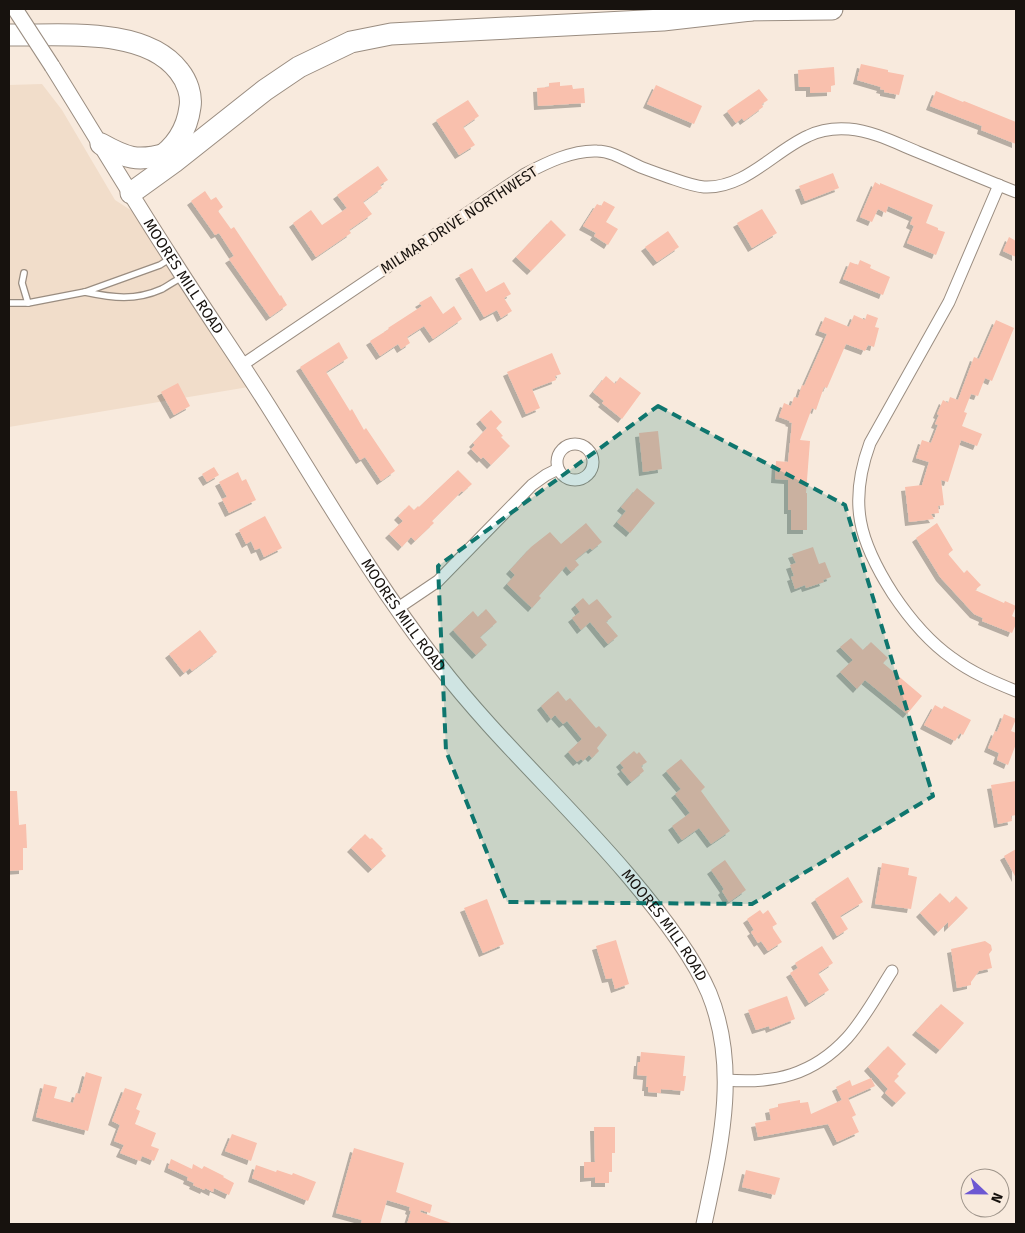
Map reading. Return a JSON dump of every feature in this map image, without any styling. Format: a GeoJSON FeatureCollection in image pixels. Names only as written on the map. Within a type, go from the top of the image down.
{"type":"FeatureCollection","features":[{"type":"Feature","properties":{"kind":"highway"},"geometry":{"type":"LineString","coordinates":[[711,9],[832,9]]}},
{"type":"Feature","properties":{"kind":"highway"},"geometry":{"type":"LineString","coordinates":[[127,187],[174,162],[281,78],[318,57],[351,42],[391,34],[662,20],[751,10]]}},
{"type":"Feature","properties":{"kind":"highway"},"geometry":{"type":"LineString","coordinates":[[9,35],[114,37],[146,46],[173,63],[188,89],[191,103],[189,118],[176,143],[166,154],[127,187]]}},
{"type":"Feature","properties":{"kind":"highway"},"geometry":{"type":"LineString","coordinates":[[100,144],[135,158],[150,158],[166,154]]}},
{"type":"Feature","properties":{"kind":"street","name":"MOORES MILL ROAD"},"geometry":{"type":"LineString","coordinates":[[14,9],[52,66],[171,258],[242,364],[325,498],[398,608],[456,687],[605,848],[666,923],[698,974],[712,1004],[722,1041],[726,1080],[721,1142],[704,1224]]}},
{"type":"Feature","properties":{"kind":"street","name":"MILMAR DRIVE NORTHWEST"},"geometry":{"type":"LineString","coordinates":[[242,364],[525,174],[569,155],[596,151],[603,152],[642,168],[703,187],[725,184],[740,179],[810,135],[830,130],[849,129],[889,140],[1016,192]]}},
{"type":"Feature","properties":{"kind":"street"},"geometry":{"type":"LineString","coordinates":[[999,185],[949,302],[870,443],[861,471],[858,500],[859,516],[866,545],[877,569],[905,611],[929,639],[952,658],[977,674],[1016,691]]}},
{"type":"Feature","properties":{"kind":"street"},"geometry":{"type":"LineString","coordinates":[[398,608],[438,581],[532,485],[558,469]]}},
{"type":"Feature","properties":{"kind":"street"},"geometry":{"type":"LineString","coordinates":[[726,1080],[749,1082],[771,1080],[793,1074],[814,1065],[848,1037],[892,971]]}},
{"type":"Feature","properties":{"kind":"lane"},"geometry":{"type":"LineString","coordinates":[[9,303],[28,302],[85,292],[160,265],[171,258]]}},
{"type":"Feature","properties":{"kind":"lane"},"geometry":{"type":"LineString","coordinates":[[24,273],[22,283],[28,302]]}},
{"type":"Feature","properties":{"kind":"lane"},"geometry":{"type":"LineString","coordinates":[[85,292],[114,298],[143,295],[164,288],[183,276]]}},
{"type":"Feature","properties":{"kind":"highlighted area"},"geometry":{"type":"Polygon","coordinates":[[[658,406],[845,505],[933,796],[752,904],[507,902],[446,751],[438,566],[658,406]]]}},
{"type":"Feature","properties":{"kind":"shaded area"},"geometry":{"type":"Polygon","coordinates":[[[42,84],[62,110],[115,200],[162,230],[261,385],[9,427],[9,85],[42,84]]]}},
{"type":"Feature","properties":{"kind":"building"},"geometry":{"type":"Polygon","coordinates":[[[861,64],[904,75],[899,95],[884,92],[884,90],[880,89],[881,87],[857,80],[861,64]]]}},
{"type":"Feature","properties":{"kind":"building"},"geometry":{"type":"Polygon","coordinates":[[[834,67],[835,85],[831,86],[831,92],[810,93],[810,87],[799,87],[798,70],[834,67]]]}},
{"type":"Feature","properties":{"kind":"building"},"geometry":{"type":"Polygon","coordinates":[[[560,82],[560,86],[572,85],[573,89],[584,88],[585,103],[538,106],[537,88],[549,87],[549,83],[560,82]]]}},
{"type":"Feature","properties":{"kind":"building"},"geometry":{"type":"Polygon","coordinates":[[[656,85],[702,106],[694,124],[647,104],[656,85]]]}},
{"type":"Feature","properties":{"kind":"building"},"geometry":{"type":"Polygon","coordinates":[[[759,89],[768,100],[762,104],[763,107],[744,121],[742,118],[736,123],[727,111],[759,89]]]}},
{"type":"Feature","properties":{"kind":"building"},"geometry":{"type":"Polygon","coordinates":[[[936,91],[1016,122],[1016,144],[981,130],[982,126],[930,106],[936,91]]]}},
{"type":"Feature","properties":{"kind":"building"},"geometry":{"type":"Polygon","coordinates":[[[468,100],[479,116],[463,127],[475,145],[459,155],[436,120],[468,100]]]}},
{"type":"Feature","properties":{"kind":"building"},"geometry":{"type":"Polygon","coordinates":[[[378,166],[388,180],[380,185],[382,188],[363,202],[372,214],[349,230],[351,233],[316,257],[293,223],[311,210],[322,225],[347,208],[337,195],[378,166]]]}},
{"type":"Feature","properties":{"kind":"building"},"geometry":{"type":"Polygon","coordinates":[[[833,173],[839,188],[805,201],[799,186],[833,173]]]}},
{"type":"Feature","properties":{"kind":"building"},"geometry":{"type":"Polygon","coordinates":[[[875,182],[933,205],[926,223],[945,232],[936,255],[907,243],[914,226],[910,224],[913,217],[888,206],[886,213],[878,209],[872,222],[860,217],[875,182]]]}},
{"type":"Feature","properties":{"kind":"building"},"geometry":{"type":"Polygon","coordinates":[[[205,191],[211,200],[216,197],[223,207],[218,211],[231,229],[234,227],[287,305],[270,317],[229,259],[234,256],[219,233],[215,235],[191,201],[205,191]]]}},
{"type":"Feature","properties":{"kind":"building"},"geometry":{"type":"Polygon","coordinates":[[[604,201],[615,207],[606,222],[618,229],[608,245],[594,236],[596,233],[583,226],[597,204],[601,206],[604,201]]]}},
{"type":"Feature","properties":{"kind":"building"},"geometry":{"type":"Polygon","coordinates":[[[762,209],[777,233],[752,248],[737,223],[762,209]]]}},
{"type":"Feature","properties":{"kind":"building"},"geometry":{"type":"Polygon","coordinates":[[[551,220],[566,235],[531,271],[516,257],[551,220]]]}},
{"type":"Feature","properties":{"kind":"building"},"geometry":{"type":"Polygon","coordinates":[[[668,231],[679,247],[657,262],[645,247],[668,231]]]}},
{"type":"Feature","properties":{"kind":"building"},"geometry":{"type":"Polygon","coordinates":[[[1009,237],[1016,241],[1016,257],[1003,251],[1009,237]]]}},
{"type":"Feature","properties":{"kind":"building"},"geometry":{"type":"Polygon","coordinates":[[[860,260],[871,265],[870,268],[890,277],[883,295],[843,279],[850,262],[858,265],[860,260]]]}},
{"type":"Feature","properties":{"kind":"building"},"geometry":{"type":"Polygon","coordinates":[[[472,268],[486,292],[504,282],[511,294],[504,298],[512,311],[501,318],[497,310],[484,317],[459,275],[472,268]]]}},
{"type":"Feature","properties":{"kind":"building"},"geometry":{"type":"Polygon","coordinates":[[[431,296],[443,314],[454,306],[462,319],[433,339],[424,326],[407,337],[410,343],[401,349],[398,344],[380,356],[370,341],[422,306],[419,303],[431,296]]]}},
{"type":"Feature","properties":{"kind":"building"},"geometry":{"type":"Polygon","coordinates":[[[867,314],[878,318],[875,327],[879,328],[874,347],[868,345],[865,351],[846,344],[827,388],[824,387],[816,410],[812,408],[800,440],[810,441],[806,493],[807,530],[791,530],[791,510],[788,510],[788,480],[775,479],[776,461],[788,462],[792,423],[779,417],[784,403],[791,406],[794,397],[798,398],[802,385],[804,386],[827,334],[819,331],[825,317],[849,327],[854,315],[865,320],[867,314]]]}},
{"type":"Feature","properties":{"kind":"building"},"geometry":{"type":"Polygon","coordinates":[[[996,320],[1014,328],[992,381],[985,378],[978,396],[971,394],[964,412],[967,413],[962,426],[982,434],[977,446],[961,440],[948,482],[941,480],[944,505],[938,506],[939,513],[931,514],[934,519],[909,522],[905,487],[922,485],[929,462],[916,458],[922,440],[931,443],[938,425],[935,424],[939,415],[937,414],[943,400],[948,403],[950,397],[958,400],[974,357],[979,359],[996,320]]]}},
{"type":"Feature","properties":{"kind":"building"},"geometry":{"type":"Polygon","coordinates":[[[339,342],[348,358],[326,372],[350,411],[352,409],[364,430],[366,428],[395,471],[381,481],[365,457],[360,460],[300,367],[339,342]]]}},
{"type":"Feature","properties":{"kind":"building"},"geometry":{"type":"Polygon","coordinates":[[[552,353],[561,374],[555,376],[556,380],[532,389],[540,408],[526,414],[507,372],[552,353]]]}},
{"type":"Feature","properties":{"kind":"building"},"geometry":{"type":"Polygon","coordinates":[[[606,376],[615,384],[620,377],[641,393],[622,419],[602,403],[604,401],[593,392],[606,376]]]}},
{"type":"Feature","properties":{"kind":"building"},"geometry":{"type":"Polygon","coordinates":[[[178,383],[190,406],[174,415],[161,392],[178,383]]]}},
{"type":"Feature","properties":{"kind":"building"},"geometry":{"type":"Polygon","coordinates":[[[491,410],[502,422],[496,428],[503,436],[501,437],[510,446],[491,465],[483,457],[481,459],[471,449],[475,445],[473,443],[487,428],[480,420],[491,410]]]}},
{"type":"Feature","properties":{"kind":"building"},"geometry":{"type":"Polygon","coordinates":[[[658,431],[662,469],[643,472],[639,433],[658,431]]]}},
{"type":"Feature","properties":{"kind":"building"},"geometry":{"type":"Polygon","coordinates":[[[214,467],[219,475],[207,482],[202,474],[214,467]]]}},
{"type":"Feature","properties":{"kind":"building"},"geometry":{"type":"Polygon","coordinates":[[[458,470],[472,484],[462,491],[432,521],[434,523],[415,541],[411,537],[402,547],[389,534],[403,521],[398,516],[409,505],[414,510],[419,507],[458,470]]]}},
{"type":"Feature","properties":{"kind":"building"},"geometry":{"type":"Polygon","coordinates":[[[238,472],[242,481],[246,479],[256,500],[229,513],[222,499],[227,497],[219,482],[238,472]]]}},
{"type":"Feature","properties":{"kind":"building"},"geometry":{"type":"Polygon","coordinates":[[[637,488],[655,503],[630,533],[617,522],[626,511],[621,507],[637,488]]]}},
{"type":"Feature","properties":{"kind":"building"},"geometry":{"type":"Polygon","coordinates":[[[265,516],[282,548],[264,557],[260,548],[255,550],[251,541],[246,544],[239,530],[265,516]]]}},
{"type":"Feature","properties":{"kind":"building"},"geometry":{"type":"Polygon","coordinates":[[[586,523],[602,542],[592,550],[590,548],[575,560],[579,565],[571,572],[566,566],[539,596],[541,598],[532,608],[507,584],[515,575],[510,570],[531,547],[550,532],[561,544],[586,523]]]}},
{"type":"Feature","properties":{"kind":"building"},"geometry":{"type":"Polygon","coordinates":[[[937,523],[953,550],[948,554],[964,573],[967,570],[981,585],[975,590],[1004,603],[1005,601],[1016,606],[1012,616],[1016,618],[1016,624],[1012,633],[982,621],[983,618],[974,614],[940,577],[916,538],[937,523]]]}},
{"type":"Feature","properties":{"kind":"building"},"geometry":{"type":"Polygon","coordinates":[[[813,547],[819,564],[825,562],[831,577],[823,580],[824,582],[806,588],[805,585],[795,589],[791,577],[794,576],[790,565],[796,563],[792,554],[813,547]]]}},
{"type":"Feature","properties":{"kind":"building"},"geometry":{"type":"Polygon","coordinates":[[[583,598],[589,605],[597,599],[612,617],[606,622],[618,636],[608,644],[590,622],[581,630],[572,618],[580,612],[575,605],[583,598]]]}},
{"type":"Feature","properties":{"kind":"building"},"geometry":{"type":"Polygon","coordinates":[[[486,609],[497,622],[480,637],[487,645],[476,655],[453,630],[473,611],[478,617],[486,609]]]}},
{"type":"Feature","properties":{"kind":"building"},"geometry":{"type":"Polygon","coordinates":[[[200,630],[217,652],[192,671],[190,668],[184,673],[169,654],[200,630]]]}},
{"type":"Feature","properties":{"kind":"building"},"geometry":{"type":"Polygon","coordinates":[[[851,638],[863,650],[871,642],[888,658],[883,663],[922,696],[907,714],[865,680],[857,689],[840,672],[853,660],[840,647],[851,638]]]}},
{"type":"Feature","properties":{"kind":"building"},"geometry":{"type":"Polygon","coordinates":[[[558,691],[566,701],[570,698],[596,728],[599,726],[607,735],[597,748],[599,751],[592,758],[589,755],[583,761],[581,759],[577,762],[568,752],[582,739],[567,721],[563,724],[555,715],[551,719],[541,706],[558,691]]]}},
{"type":"Feature","properties":{"kind":"building"},"geometry":{"type":"Polygon","coordinates":[[[935,705],[942,709],[944,706],[971,720],[963,735],[960,733],[955,741],[924,725],[935,705]]]}},
{"type":"Feature","properties":{"kind":"building"},"geometry":{"type":"Polygon","coordinates":[[[1004,714],[1016,719],[1011,731],[1016,733],[1016,744],[1008,765],[997,760],[999,753],[988,748],[1004,714]]]}},
{"type":"Feature","properties":{"kind":"building"},"geometry":{"type":"Polygon","coordinates":[[[634,751],[637,754],[639,752],[647,762],[641,766],[644,771],[631,782],[621,770],[624,768],[620,763],[634,751]]]}},
{"type":"Feature","properties":{"kind":"building"},"geometry":{"type":"Polygon","coordinates":[[[681,759],[705,787],[701,791],[730,831],[711,844],[699,828],[682,840],[672,826],[690,813],[675,794],[681,789],[666,771],[681,759]]]}},
{"type":"Feature","properties":{"kind":"building"},"geometry":{"type":"Polygon","coordinates":[[[1016,781],[1016,815],[1011,816],[1012,821],[998,824],[991,785],[1016,781]]]}},
{"type":"Feature","properties":{"kind":"building"},"geometry":{"type":"Polygon","coordinates":[[[9,791],[17,791],[19,825],[26,824],[27,848],[23,848],[23,870],[9,871],[9,791]]]}},
{"type":"Feature","properties":{"kind":"building"},"geometry":{"type":"Polygon","coordinates":[[[365,834],[383,849],[381,850],[386,856],[372,869],[351,848],[365,834]]]}},
{"type":"Feature","properties":{"kind":"building"},"geometry":{"type":"Polygon","coordinates":[[[1016,849],[1016,878],[1004,856],[1016,849]]]}},
{"type":"Feature","properties":{"kind":"building"},"geometry":{"type":"Polygon","coordinates":[[[725,860],[746,890],[729,902],[722,891],[724,889],[711,870],[725,860]]]}},
{"type":"Feature","properties":{"kind":"building"},"geometry":{"type":"Polygon","coordinates":[[[882,863],[909,868],[908,875],[917,877],[911,909],[875,904],[882,863]]]}},
{"type":"Feature","properties":{"kind":"building"},"geometry":{"type":"Polygon","coordinates":[[[848,877],[863,902],[840,916],[848,929],[837,936],[815,899],[848,877]]]}},
{"type":"Feature","properties":{"kind":"building"},"geometry":{"type":"Polygon","coordinates":[[[940,893],[950,903],[956,896],[968,908],[948,928],[948,922],[938,932],[920,913],[940,893]]]}},
{"type":"Feature","properties":{"kind":"building"},"geometry":{"type":"Polygon","coordinates":[[[487,899],[504,944],[483,953],[464,908],[487,899]]]}},
{"type":"Feature","properties":{"kind":"building"},"geometry":{"type":"Polygon","coordinates":[[[760,910],[763,914],[768,910],[777,924],[772,927],[782,942],[768,951],[761,941],[758,943],[751,932],[754,930],[747,919],[760,910]]]}},
{"type":"Feature","properties":{"kind":"building"},"geometry":{"type":"Polygon","coordinates":[[[616,940],[629,984],[615,989],[612,978],[606,979],[596,946],[616,940]]]}},
{"type":"Feature","properties":{"kind":"building"},"geometry":{"type":"Polygon","coordinates":[[[985,941],[991,945],[992,950],[989,954],[992,968],[979,971],[971,985],[957,988],[951,949],[985,941]]]}},
{"type":"Feature","properties":{"kind":"building"},"geometry":{"type":"Polygon","coordinates":[[[822,946],[833,963],[818,973],[829,990],[809,1003],[790,973],[798,968],[795,963],[822,946]]]}},
{"type":"Feature","properties":{"kind":"building"},"geometry":{"type":"Polygon","coordinates":[[[787,996],[795,1019],[770,1029],[769,1026],[756,1030],[748,1010],[787,996]]]}},
{"type":"Feature","properties":{"kind":"building"},"geometry":{"type":"Polygon","coordinates":[[[941,1004],[964,1023],[940,1050],[916,1031],[941,1004]]]}},
{"type":"Feature","properties":{"kind":"building"},"geometry":{"type":"Polygon","coordinates":[[[888,1046],[906,1064],[897,1074],[899,1076],[894,1081],[906,1093],[896,1103],[885,1093],[888,1089],[868,1067],[888,1046]]]}},
{"type":"Feature","properties":{"kind":"building"},"geometry":{"type":"Polygon","coordinates":[[[641,1052],[685,1056],[683,1076],[686,1076],[684,1091],[661,1089],[661,1093],[648,1092],[648,1087],[646,1087],[647,1076],[637,1075],[641,1052]]]}},
{"type":"Feature","properties":{"kind":"building"},"geometry":{"type":"Polygon","coordinates":[[[86,1072],[102,1077],[88,1131],[36,1117],[44,1084],[57,1087],[54,1098],[73,1103],[76,1093],[80,1094],[86,1072]]]}},
{"type":"Feature","properties":{"kind":"building"},"geometry":{"type":"Polygon","coordinates":[[[871,1078],[875,1086],[848,1098],[856,1115],[852,1117],[859,1132],[837,1142],[828,1124],[758,1137],[755,1123],[771,1120],[769,1109],[778,1107],[778,1104],[800,1100],[800,1103],[808,1102],[811,1114],[842,1100],[836,1087],[850,1080],[852,1086],[871,1078]]]}},
{"type":"Feature","properties":{"kind":"building"},"geometry":{"type":"Polygon","coordinates":[[[125,1088],[142,1094],[136,1109],[140,1111],[135,1124],[156,1133],[151,1146],[159,1149],[154,1161],[142,1156],[140,1161],[120,1153],[124,1145],[114,1141],[120,1125],[112,1121],[125,1088]]]}},
{"type":"Feature","properties":{"kind":"building"},"geometry":{"type":"Polygon","coordinates":[[[594,1127],[615,1127],[615,1153],[612,1153],[612,1172],[609,1172],[609,1183],[595,1183],[595,1177],[584,1178],[584,1162],[595,1162],[594,1127]]]}},
{"type":"Feature","properties":{"kind":"building"},"geometry":{"type":"Polygon","coordinates":[[[232,1134],[257,1143],[251,1161],[225,1151],[232,1134]]]}},
{"type":"Feature","properties":{"kind":"building"},"geometry":{"type":"Polygon","coordinates":[[[354,1148],[404,1163],[396,1192],[432,1205],[430,1213],[421,1210],[420,1212],[451,1224],[407,1224],[411,1211],[409,1210],[410,1207],[387,1200],[380,1224],[361,1224],[362,1220],[336,1213],[354,1148]]]}},
{"type":"Feature","properties":{"kind":"building"},"geometry":{"type":"Polygon","coordinates":[[[171,1159],[192,1169],[193,1164],[202,1169],[204,1166],[224,1176],[234,1183],[229,1195],[214,1188],[213,1192],[193,1185],[194,1183],[187,1180],[188,1177],[168,1168],[171,1159]]]}},
{"type":"Feature","properties":{"kind":"building"},"geometry":{"type":"Polygon","coordinates":[[[256,1165],[276,1172],[277,1170],[292,1175],[293,1173],[316,1182],[308,1201],[252,1178],[256,1165]]]}},
{"type":"Feature","properties":{"kind":"building"},"geometry":{"type":"Polygon","coordinates":[[[746,1170],[780,1178],[775,1195],[742,1187],[746,1170]]]}}]}
